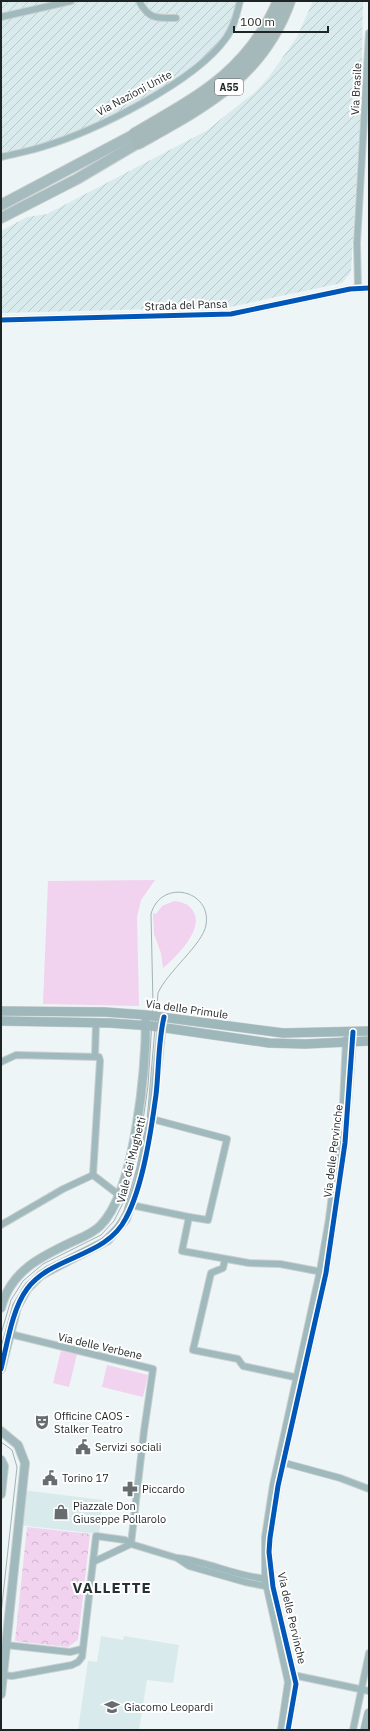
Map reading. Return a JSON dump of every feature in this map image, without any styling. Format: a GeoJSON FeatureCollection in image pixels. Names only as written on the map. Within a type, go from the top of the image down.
{"type":"FeatureCollection","features":[{"type":"Feature","properties":{"kind":"highway","name":"A55"},"geometry":{"type":"LineString","coordinates":[[136,138],[213,87],[227,75],[254,46],[264,31],[279,1]]}},
{"type":"Feature","properties":{"kind":"highway","name":"A55"},"geometry":{"type":"LineString","coordinates":[[136,138],[208,103],[243,74],[273,35],[289,1]]}},
{"type":"Feature","properties":{"kind":"main road","name":"A55"},"geometry":{"type":"LineString","coordinates":[[1,205],[136,138]]}},
{"type":"Feature","properties":{"kind":"main road","name":"A55"},"geometry":{"type":"LineString","coordinates":[[1,218],[77,179],[136,138]]}},
{"type":"Feature","properties":{"kind":"main road","name":"Via delle Primule"},"geometry":{"type":"LineString","coordinates":[[1,1011],[105,1012],[146,1015],[283,1033],[349,1032],[369,1030]]}},
{"type":"Feature","properties":{"kind":"main road","name":"Via delle Primule"},"geometry":{"type":"LineString","coordinates":[[1,1021],[96,1022],[161,1027],[268,1043],[369,1041]]}},
{"type":"Feature","properties":{"kind":"main road"},"geometry":{"type":"LineString","coordinates":[[365,1730],[369,1713]]}},
{"type":"Feature","properties":{"kind":"street"},"geometry":{"type":"LineString","coordinates":[[1,17],[71,1]]}},
{"type":"Feature","properties":{"kind":"street"},"geometry":{"type":"LineString","coordinates":[[139,1],[145,12],[155,18],[176,18]]}},
{"type":"Feature","properties":{"kind":"street","name":"Via Nazioni Unite"},"geometry":{"type":"LineString","coordinates":[[1,157],[43,146],[75,134],[116,116],[178,81],[199,67],[213,54],[227,37],[237,15],[240,1]]}},
{"type":"Feature","properties":{"kind":"street","name":"Via Brasile"},"geometry":{"type":"LineString","coordinates":[[358,287],[357,243],[369,33]]}},
{"type":"Feature","properties":{"kind":"street","name":"Strada del Pansa"},"geometry":{"type":"LineString","coordinates":[[1,320],[231,314],[358,287],[369,288]]}},
{"type":"Feature","properties":{"kind":"street","name":"Viale dei Mughetti"},"geometry":{"type":"LineString","coordinates":[[1,1308],[7,1291],[24,1268],[45,1255],[99,1228],[112,1211],[119,1195],[130,1154],[137,1118],[146,1015]]}},
{"type":"Feature","properties":{"kind":"street","name":"Viale dei Mughetti"},"geometry":{"type":"LineString","coordinates":[[1,1370],[21,1298],[34,1281],[41,1275],[108,1240],[126,1219],[144,1159],[152,1119],[161,1027],[164,1017]]}},
{"type":"Feature","properties":{"kind":"street"},"geometry":{"type":"LineString","coordinates":[[95,1056],[96,1022]]}},
{"type":"Feature","properties":{"kind":"street","name":"Via delle Pervinche"},"geometry":{"type":"LineString","coordinates":[[288,1730],[295,1690],[295,1676],[268,1579],[270,1538],[275,1486],[323,1272],[350,1042],[349,1032]]}},
{"type":"Feature","properties":{"kind":"street"},"geometry":{"type":"LineString","coordinates":[[1,1062],[16,1055],[99,1057],[100,1061],[93,1175]]}},
{"type":"Feature","properties":{"kind":"street","name":"Viale dei Mughetti"},"geometry":{"type":"LineString","coordinates":[[131,1205],[208,1220],[228,1139],[152,1119]]}},
{"type":"Feature","properties":{"kind":"street"},"geometry":{"type":"LineString","coordinates":[[93,1175],[119,1195]]}},
{"type":"Feature","properties":{"kind":"street"},"geometry":{"type":"LineString","coordinates":[[1,1225],[63,1189],[93,1175]]}},
{"type":"Feature","properties":{"kind":"street"},"geometry":{"type":"LineString","coordinates":[[189,1217],[182,1251],[249,1263],[280,1264],[323,1272]]}},
{"type":"Feature","properties":{"kind":"street"},"geometry":{"type":"LineString","coordinates":[[225,1259],[224,1268],[211,1272],[193,1350],[238,1359],[243,1366],[299,1378]]}},
{"type":"Feature","properties":{"kind":"street","name":"Via delle Verbene"},"geometry":{"type":"LineString","coordinates":[[10,1334],[153,1369],[144,1431],[132,1544]]}},
{"type":"Feature","properties":{"kind":"street"},"geometry":{"type":"LineString","coordinates":[[1,1431],[18,1445],[26,1464],[1,1694]]}},
{"type":"Feature","properties":{"kind":"street"},"geometry":{"type":"LineString","coordinates":[[1,1460],[4,1466],[1,1494]]}},
{"type":"Feature","properties":{"kind":"street"},"geometry":{"type":"LineString","coordinates":[[281,1462],[340,1478],[369,1489]]}},
{"type":"Feature","properties":{"kind":"street"},"geometry":{"type":"LineString","coordinates":[[4,1675],[12,1676],[72,1665],[78,1662],[82,1657],[96,1536],[125,1540],[132,1544],[177,1558],[191,1560],[245,1575],[268,1579]]}},
{"type":"Feature","properties":{"kind":"street"},"geometry":{"type":"LineString","coordinates":[[92,1562],[132,1544]]}},
{"type":"Feature","properties":{"kind":"street"},"geometry":{"type":"LineString","coordinates":[[177,1558],[189,1566],[270,1587]]}},
{"type":"Feature","properties":{"kind":"street","name":"Via delle Pervinche"},"geometry":{"type":"LineString","coordinates":[[270,1587],[287,1674],[288,1689],[281,1730]]}},
{"type":"Feature","properties":{"kind":"street"},"geometry":{"type":"LineString","coordinates":[[6,1645],[70,1652],[82,1649]]}},
{"type":"Feature","properties":{"kind":"street"},"geometry":{"type":"LineString","coordinates":[[353,1730],[369,1653]]}},
{"type":"Feature","properties":{"kind":"street"},"geometry":{"type":"LineString","coordinates":[[287,1674],[369,1691]]}},
{"type":"Feature","properties":{"kind":"shaded area"},"geometry":{"type":"Polygon","coordinates":[[[1,1],[240,1],[237,15],[213,53],[152,96],[75,134],[1,157],[1,1]]]}},
{"type":"Feature","properties":{"kind":"shaded area"},"geometry":{"type":"Polygon","coordinates":[[[313,1],[363,1],[361,105],[351,272],[342,283],[230,307],[1,313],[1,231],[27,217],[47,214],[206,131],[255,92],[268,78],[297,37],[313,1]]]}},
{"type":"Feature","properties":{"kind":"shaded area","name":"Piazzale Don Giuseppe Pollarolo"},"geometry":{"type":"Polygon","coordinates":[[[23,1490],[103,1500],[99,1534],[19,1525],[23,1490]]]}},
{"type":"Feature","properties":{"kind":"shaded area","name":"Giacomo Leopardi"},"geometry":{"type":"Polygon","coordinates":[[[101,1636],[123,1640],[124,1636],[179,1645],[173,1683],[147,1680],[139,1730],[78,1730],[88,1661],[97,1662],[101,1636]]]}},
{"type":"Feature","properties":{"kind":"green space"},"geometry":{"type":"Polygon","coordinates":[[[155,880],[141,900],[137,917],[139,1006],[43,1004],[48,881],[155,880]]]}},
{"type":"Feature","properties":{"kind":"green space"},"geometry":{"type":"Polygon","coordinates":[[[174,901],[185,904],[193,911],[196,918],[195,926],[192,934],[181,950],[163,968],[161,953],[154,934],[153,913],[156,914],[162,906],[174,901]]]}},
{"type":"Feature","properties":{"kind":"green space"},"geometry":{"type":"Polygon","coordinates":[[[61,1351],[77,1354],[69,1387],[53,1383],[61,1351]]]}},
{"type":"Feature","properties":{"kind":"green space"},"geometry":{"type":"Polygon","coordinates":[[[107,1365],[148,1375],[143,1397],[102,1387],[107,1365]]]}},
{"type":"Feature","properties":{"kind":"green space"},"geometry":{"type":"Polygon","coordinates":[[[27,1527],[90,1534],[78,1640],[68,1647],[15,1641],[27,1527]]]}},
{"type":"Feature","properties":{"kind":"tram line"},"geometry":{"type":"LineString","coordinates":[[1,1334],[11,1300],[23,1281],[43,1264],[101,1235],[114,1221],[123,1203],[139,1148],[148,1086],[153,1005],[151,914],[156,903],[165,896],[174,892],[184,893],[194,897],[201,903],[206,913],[206,925],[198,941],[169,976],[158,993],[147,1121],[137,1168],[124,1211],[115,1226],[100,1240],[45,1267],[26,1283],[13,1304],[1,1347]]}},
{"type":"Feature","properties":{"kind":"tram line"},"geometry":{"type":"LineString","coordinates":[[1,1442],[12,1450],[17,1467],[1,1614]]}},
{"type":"Feature","properties":{"kind":"cycle path"},"geometry":{"type":"LineString","coordinates":[[1,320],[231,314],[350,289],[369,288]]}},
{"type":"Feature","properties":{"kind":"cycle path"},"geometry":{"type":"LineString","coordinates":[[1,1369],[17,1307],[27,1289],[50,1269],[106,1241],[117,1231],[126,1218],[142,1175],[149,1142],[156,1095],[164,1017]]}},
{"type":"Feature","properties":{"kind":"cycle path"},"geometry":{"type":"LineString","coordinates":[[288,1730],[296,1684],[273,1587],[269,1552],[270,1538],[278,1486],[326,1273],[345,1143],[353,1032]]}},
{"type":"Feature","properties":{"kind":"place","name":"Officine CAOS - Stalker Teatro"},"geometry":{"type":"Point","coordinates":[42,1422]}},
{"type":"Feature","properties":{"kind":"place","name":"Servizi sociali"},"geometry":{"type":"Point","coordinates":[83,1447]}},
{"type":"Feature","properties":{"kind":"place","name":"Torino 17"},"geometry":{"type":"Point","coordinates":[50,1478]}},
{"type":"Feature","properties":{"kind":"place","name":"Piccardo"},"geometry":{"type":"Point","coordinates":[130,1489]}},
{"type":"Feature","properties":{"kind":"place","name":"Piazzale Don Giuseppe Pollarolo"},"geometry":{"type":"Point","coordinates":[61,1512]}},
{"type":"Feature","properties":{"kind":"place","name":"Giacomo Leopardi"},"geometry":{"type":"Point","coordinates":[112,1707]}},
{"type":"Feature","properties":{"kind":"district","name":"VALLETTE"},"geometry":{"type":"Point","coordinates":[112,1587]}}]}
